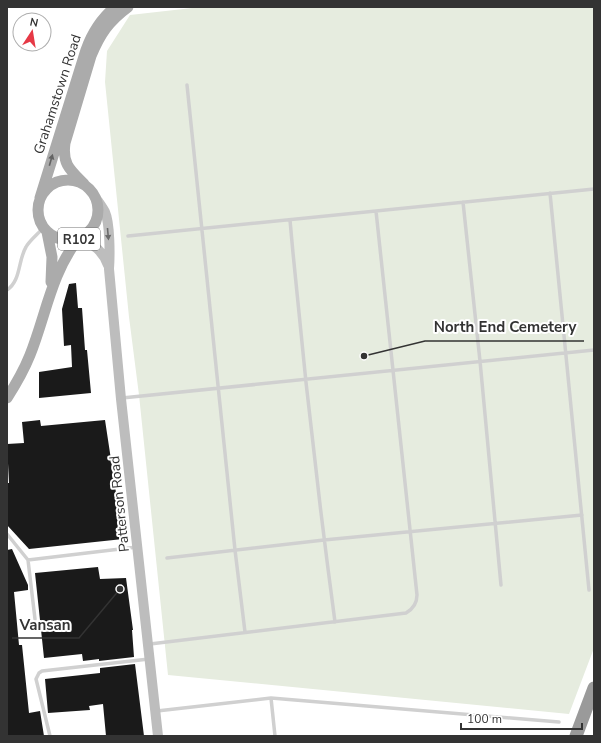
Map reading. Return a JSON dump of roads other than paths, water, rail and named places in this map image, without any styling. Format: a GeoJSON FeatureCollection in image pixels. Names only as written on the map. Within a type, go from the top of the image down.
{"type":"FeatureCollection","features":[{"type":"Feature","properties":{"kind":"highway"},"geometry":{"type":"LineString","coordinates":[[576,736],[594,688]]}},
{"type":"Feature","properties":{"kind":"main road","name":"Grahamstown Road"},"geometry":{"type":"LineString","coordinates":[[51,291],[52,256],[45,230],[39,218],[38,208],[40,198],[86,50],[95,29],[105,16],[115,7]]}},
{"type":"Feature","properties":{"kind":"main road","name":"Grahamstown Road"},"geometry":{"type":"LineString","coordinates":[[7,398],[18,380],[30,354],[51,291],[65,256],[79,239],[94,227],[98,219],[98,201],[92,191],[67,165],[64,151],[65,143],[96,44],[107,25],[128,7]]}},
{"type":"Feature","properties":{"kind":"main road"},"geometry":{"type":"LineString","coordinates":[[40,198],[46,189],[58,182],[71,180],[84,184]]}},
{"type":"Feature","properties":{"kind":"main road","name":"R102"},"geometry":{"type":"LineString","coordinates":[[45,230],[56,238],[67,241],[79,239]]}},
{"type":"Feature","properties":{"kind":"street","name":"Patterson Road"},"geometry":{"type":"LineString","coordinates":[[98,201],[106,214],[110,253],[109,268],[121,398],[158,736]]}},
{"type":"Feature","properties":{"kind":"street","name":"Patterson Road"},"geometry":{"type":"LineString","coordinates":[[79,239],[96,247],[102,252],[109,268]]}},
{"type":"Feature","properties":{"kind":"lane"},"geometry":{"type":"LineString","coordinates":[[187,84],[235,550],[245,632]]}},
{"type":"Feature","properties":{"kind":"lane"},"geometry":{"type":"LineString","coordinates":[[128,236],[594,189]]}},
{"type":"Feature","properties":{"kind":"lane"},"geometry":{"type":"LineString","coordinates":[[550,193],[589,590]]}},
{"type":"Feature","properties":{"kind":"lane"},"geometry":{"type":"LineString","coordinates":[[463,202],[480,361],[501,585]]}},
{"type":"Feature","properties":{"kind":"lane"},"geometry":{"type":"LineString","coordinates":[[148,644],[406,613],[416,603],[417,595],[376,211]]}},
{"type":"Feature","properties":{"kind":"lane"},"geometry":{"type":"LineString","coordinates":[[290,220],[305,380],[335,622]]}},
{"type":"Feature","properties":{"kind":"lane"},"geometry":{"type":"LineString","coordinates":[[7,290],[16,280],[22,256],[26,247],[45,230]]}},
{"type":"Feature","properties":{"kind":"lane"},"geometry":{"type":"LineString","coordinates":[[121,398],[594,350]]}},
{"type":"Feature","properties":{"kind":"lane"},"geometry":{"type":"LineString","coordinates":[[166,558],[410,531],[582,515]]}},
{"type":"Feature","properties":{"kind":"lane"},"geometry":{"type":"LineString","coordinates":[[7,534],[28,560],[34,619]]}},
{"type":"Feature","properties":{"kind":"lane"},"geometry":{"type":"LineString","coordinates":[[28,560],[137,547]]}},
{"type":"Feature","properties":{"kind":"lane"},"geometry":{"type":"LineString","coordinates":[[50,736],[36,679],[39,673],[42,671],[79,666],[150,658]]}},
{"type":"Feature","properties":{"kind":"lane"},"geometry":{"type":"LineString","coordinates":[[156,711],[271,698],[560,722]]}},
{"type":"Feature","properties":{"kind":"lane"},"geometry":{"type":"LineString","coordinates":[[271,698],[275,736]]}},
{"type":"Feature","properties":{"kind":"place","name":"North End Cemetery"},"geometry":{"type":"Point","coordinates":[364,356]}},
{"type":"Feature","properties":{"kind":"place","name":"Vansan"},"geometry":{"type":"Point","coordinates":[120,589]}}]}
